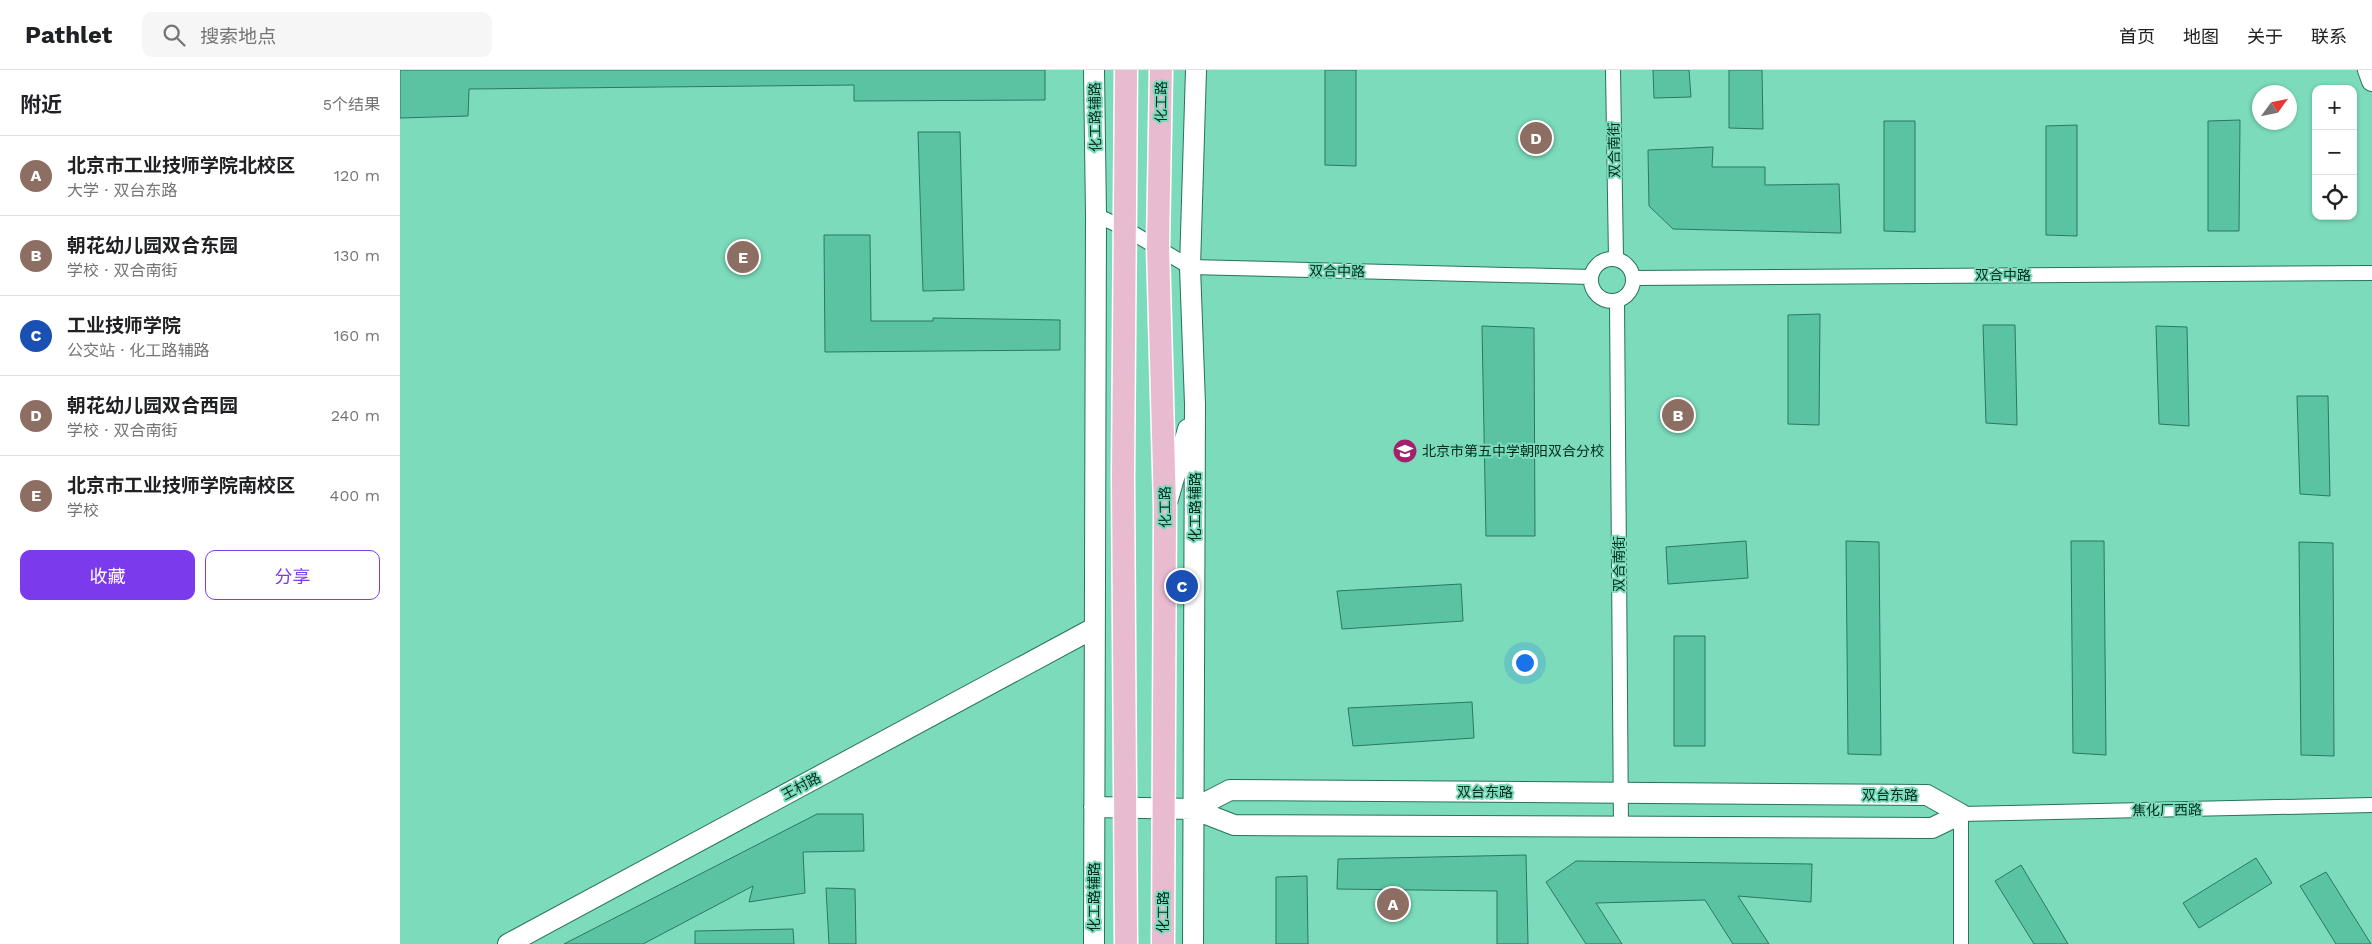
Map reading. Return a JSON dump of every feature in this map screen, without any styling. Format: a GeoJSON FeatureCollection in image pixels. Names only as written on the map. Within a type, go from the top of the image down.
{"type":"FeatureCollection","features":[{"type":"Feature","properties":{"kind":"main road"},"geometry":{"type":"LineString","coordinates":[[1126,70],[1123,478],[1126,944]]}},
{"type":"Feature","properties":{"kind":"main road","name":"化工路"},"geometry":{"type":"LineString","coordinates":[[1161,70],[1158,247],[1165,508],[1162,808],[1163,944]]}},
{"type":"Feature","properties":{"kind":"street","name":"化工路辅路"},"geometry":{"type":"LineString","coordinates":[[1094,70],[1096,215],[1094,944]]}},
{"type":"Feature","properties":{"kind":"street","name":"化工路辅路"},"geometry":{"type":"LineString","coordinates":[[1193,944],[1195,404],[1190,267],[1196,70]]}},
{"type":"Feature","properties":{"kind":"street","name":"双合南街"},"geometry":{"type":"LineString","coordinates":[[1613,70],[1616,259]]}},
{"type":"Feature","properties":{"kind":"street"},"geometry":{"type":"LineString","coordinates":[[2368,70],[2372,81]]}},
{"type":"Feature","properties":{"kind":"street"},"geometry":{"type":"LineString","coordinates":[[1096,215],[1126,228],[1190,267]]}},
{"type":"Feature","properties":{"kind":"street"},"geometry":{"type":"LineString","coordinates":[[1616,259],[1628,265],[1634,278],[1632,290],[1628,295],[1617,301],[1603,300],[1598,296],[1593,290],[1591,277],[1597,265],[1603,261],[1616,259]]}},
{"type":"Feature","properties":{"kind":"street","name":"双合中路"},"geometry":{"type":"LineString","coordinates":[[1190,267],[1591,277]]}},
{"type":"Feature","properties":{"kind":"street","name":"双合中路"},"geometry":{"type":"LineString","coordinates":[[1634,278],[2372,273]]}},
{"type":"Feature","properties":{"kind":"street","name":"双合南街"},"geometry":{"type":"LineString","coordinates":[[1617,301],[1621,828]]}},
{"type":"Feature","properties":{"kind":"street"},"geometry":{"type":"LineString","coordinates":[[1165,508],[1195,404]]}},
{"type":"Feature","properties":{"kind":"street","name":"王村路"},"geometry":{"type":"LineString","coordinates":[[508,944],[1094,628]]}},
{"type":"Feature","properties":{"kind":"street","name":"双台东路"},"geometry":{"type":"LineString","coordinates":[[1192,809],[1230,790],[1927,795],[1961,814]]}},
{"type":"Feature","properties":{"kind":"street","name":"焦化厂西路"},"geometry":{"type":"LineString","coordinates":[[1961,814],[2372,805]]}},
{"type":"Feature","properties":{"kind":"street"},"geometry":{"type":"LineString","coordinates":[[1094,807],[1192,809],[1234,825],[1932,828],[1961,814],[1961,944]]}},
{"type":"Feature","properties":{"kind":"building"},"geometry":{"type":"Polygon","coordinates":[[[400,70],[1045,70],[1045,100],[854,101],[854,85],[469,89],[468,116],[400,118],[400,70]]]}},
{"type":"Feature","properties":{"kind":"building"},"geometry":{"type":"Polygon","coordinates":[[[1325,70],[1356,70],[1356,166],[1325,165],[1325,70]]]}},
{"type":"Feature","properties":{"kind":"building"},"geometry":{"type":"Polygon","coordinates":[[[1653,70],[1689,70],[1691,97],[1654,98],[1653,70]]]}},
{"type":"Feature","properties":{"kind":"building"},"geometry":{"type":"Polygon","coordinates":[[[1729,70],[1762,70],[1763,129],[1729,128],[1729,70]]]}},
{"type":"Feature","properties":{"kind":"building"},"geometry":{"type":"Polygon","coordinates":[[[2240,120],[2239,231],[2208,231],[2208,121],[2240,120]]]}},
{"type":"Feature","properties":{"kind":"building"},"geometry":{"type":"Polygon","coordinates":[[[1884,121],[1915,121],[1915,232],[1884,231],[1884,121]]]}},
{"type":"Feature","properties":{"kind":"building"},"geometry":{"type":"Polygon","coordinates":[[[2077,125],[2077,236],[2046,235],[2046,126],[2077,125]]]}},
{"type":"Feature","properties":{"kind":"building"},"geometry":{"type":"Polygon","coordinates":[[[918,132],[960,132],[964,290],[923,291],[918,132]]]}},
{"type":"Feature","properties":{"kind":"building"},"geometry":{"type":"Polygon","coordinates":[[[1713,147],[1712,167],[1765,167],[1765,185],[1839,184],[1841,233],[1673,229],[1649,206],[1648,150],[1713,147]]]}},
{"type":"Feature","properties":{"kind":"building"},"geometry":{"type":"Polygon","coordinates":[[[824,235],[870,235],[871,321],[933,321],[933,318],[1060,320],[1060,350],[825,352],[824,235]]]}},
{"type":"Feature","properties":{"kind":"building"},"geometry":{"type":"Polygon","coordinates":[[[1820,314],[1819,425],[1788,424],[1788,315],[1820,314]]]}},
{"type":"Feature","properties":{"kind":"building"},"geometry":{"type":"Polygon","coordinates":[[[1983,325],[2015,325],[2017,425],[1986,423],[1983,325]]]}},
{"type":"Feature","properties":{"kind":"building"},"geometry":{"type":"Polygon","coordinates":[[[1482,326],[1534,328],[1535,536],[1486,536],[1482,326]]]}},
{"type":"Feature","properties":{"kind":"building"},"geometry":{"type":"Polygon","coordinates":[[[2156,326],[2187,327],[2189,426],[2159,424],[2156,326]]]}},
{"type":"Feature","properties":{"kind":"building"},"geometry":{"type":"Polygon","coordinates":[[[2297,396],[2328,396],[2330,496],[2300,494],[2297,396]]]}},
{"type":"Feature","properties":{"kind":"building"},"geometry":{"type":"Polygon","coordinates":[[[1746,541],[1748,578],[1668,584],[1666,547],[1746,541]]]}},
{"type":"Feature","properties":{"kind":"building"},"geometry":{"type":"Polygon","coordinates":[[[1846,541],[1879,542],[1881,755],[1848,754],[1846,541]]]}},
{"type":"Feature","properties":{"kind":"building"},"geometry":{"type":"Polygon","coordinates":[[[2071,541],[2104,541],[2106,755],[2073,753],[2071,541]]]}},
{"type":"Feature","properties":{"kind":"building"},"geometry":{"type":"Polygon","coordinates":[[[2299,542],[2333,543],[2334,756],[2301,755],[2299,542]]]}},
{"type":"Feature","properties":{"kind":"building"},"geometry":{"type":"Polygon","coordinates":[[[1461,584],[1463,621],[1342,629],[1337,591],[1461,584]]]}},
{"type":"Feature","properties":{"kind":"building"},"geometry":{"type":"Polygon","coordinates":[[[1674,636],[1705,636],[1705,746],[1674,746],[1674,636]]]}},
{"type":"Feature","properties":{"kind":"building"},"geometry":{"type":"Polygon","coordinates":[[[1472,702],[1474,738],[1353,746],[1348,708],[1472,702]]]}},
{"type":"Feature","properties":{"kind":"building"},"geometry":{"type":"Polygon","coordinates":[[[817,814],[863,814],[864,851],[803,852],[805,893],[749,902],[753,886],[643,944],[564,944],[817,814]]]}},
{"type":"Feature","properties":{"kind":"building"},"geometry":{"type":"Polygon","coordinates":[[[1526,855],[1528,944],[1497,944],[1497,891],[1337,889],[1338,859],[1526,855]]]}},
{"type":"Feature","properties":{"kind":"building"},"geometry":{"type":"Polygon","coordinates":[[[2256,858],[2272,883],[2199,928],[2183,903],[2256,858]]]}},
{"type":"Feature","properties":{"kind":"building"},"geometry":{"type":"Polygon","coordinates":[[[1576,861],[1812,864],[1811,902],[1738,896],[1769,944],[1733,944],[1705,900],[1596,903],[1622,944],[1586,944],[1546,882],[1576,861]]]}},
{"type":"Feature","properties":{"kind":"building"},"geometry":{"type":"Polygon","coordinates":[[[2021,865],[2068,944],[2034,944],[1995,881],[2021,865]]]}},
{"type":"Feature","properties":{"kind":"building"},"geometry":{"type":"Polygon","coordinates":[[[2326,872],[2371,944],[2336,944],[2300,886],[2326,872]]]}},
{"type":"Feature","properties":{"kind":"building"},"geometry":{"type":"Polygon","coordinates":[[[1307,876],[1308,944],[1276,944],[1276,877],[1307,876]]]}},
{"type":"Feature","properties":{"kind":"building"},"geometry":{"type":"Polygon","coordinates":[[[826,888],[855,889],[856,944],[829,944],[826,888]]]}},
{"type":"Feature","properties":{"kind":"building"},"geometry":{"type":"Polygon","coordinates":[[[793,929],[794,944],[695,944],[695,931],[793,929]]]}},
{"type":"Feature","properties":{"kind":"place","name":"朝花幼儿园双合西园"},"geometry":{"type":"Point","coordinates":[1536,138]}},
{"type":"Feature","properties":{"kind":"place","name":"北京市工业技师学院南校区"},"geometry":{"type":"Point","coordinates":[743,257]}},
{"type":"Feature","properties":{"kind":"place","name":"朝花幼儿园双合东园"},"geometry":{"type":"Point","coordinates":[1678,415]}},
{"type":"Feature","properties":{"kind":"place","name":"北京市第五中学朝阳双合分校"},"geometry":{"type":"Point","coordinates":[1405,451]}},
{"type":"Feature","properties":{"kind":"place","name":"工业技师学院"},"geometry":{"type":"Point","coordinates":[1182,586]}},
{"type":"Feature","properties":{"kind":"place","name":"北京市工业技师学院北校区"},"geometry":{"type":"Point","coordinates":[1393,904]}}]}
